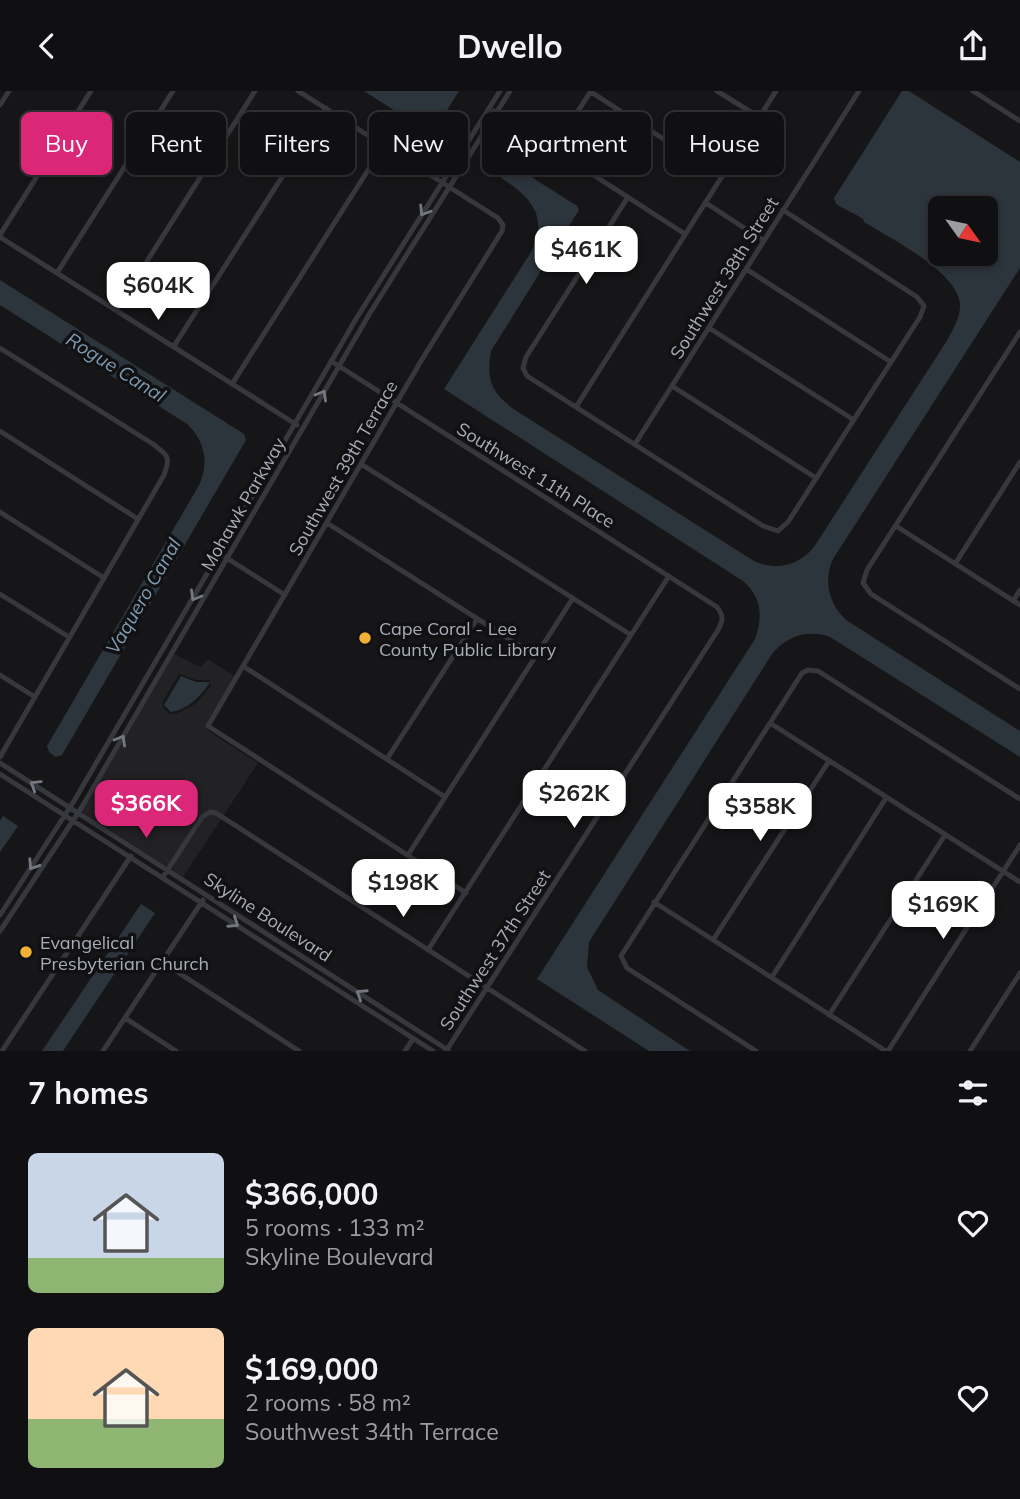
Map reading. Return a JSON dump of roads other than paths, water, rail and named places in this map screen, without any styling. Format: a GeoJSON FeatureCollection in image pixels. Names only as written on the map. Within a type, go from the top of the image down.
{"type":"FeatureCollection","features":[{"type":"Feature","properties":{"kind":"street"},"geometry":{"type":"LineString","coordinates":[[0,105],[9,91]]}},
{"type":"Feature","properties":{"kind":"street"},"geometry":{"type":"LineString","coordinates":[[91,91],[0,236],[303,428]]}},
{"type":"Feature","properties":{"kind":"street"},"geometry":{"type":"LineString","coordinates":[[57,273],[173,91]]}},
{"type":"Feature","properties":{"kind":"street"},"geometry":{"type":"LineString","coordinates":[[116,310],[255,91]]}},
{"type":"Feature","properties":{"kind":"street"},"geometry":{"type":"LineString","coordinates":[[298,91],[369,135]]}},
{"type":"Feature","properties":{"kind":"street","name":"Mohawk Parkway"},"geometry":{"type":"LineString","coordinates":[[0,915],[71,807],[331,361],[500,91]]}},
{"type":"Feature","properties":{"kind":"street","name":"Mohawk Parkway"},"geometry":{"type":"LineString","coordinates":[[497,112],[510,91]]}},
{"type":"Feature","properties":{"kind":"street"},"geometry":{"type":"LineString","coordinates":[[576,407],[722,177],[591,91],[578,112]]}},
{"type":"Feature","properties":{"kind":"street"},"geometry":{"type":"LineString","coordinates":[[717,91],[751,112]]}},
{"type":"Feature","properties":{"kind":"street"},"geometry":{"type":"LineString","coordinates":[[762,112],[776,91]]}},
{"type":"Feature","properties":{"kind":"street","name":"Southwest 38th Street"},"geometry":{"type":"LineString","coordinates":[[635,445],[859,91]]}},
{"type":"Feature","properties":{"kind":"street"},"geometry":{"type":"LineString","coordinates":[[973,91],[1020,121]]}},
{"type":"Feature","properties":{"kind":"street"},"geometry":{"type":"LineString","coordinates":[[174,347],[326,108]]}},
{"type":"Feature","properties":{"kind":"street"},"geometry":{"type":"LineString","coordinates":[[489,108],[495,112]]}},
{"type":"Feature","properties":{"kind":"street","name":"Mohawk Parkway"},"geometry":{"type":"LineString","coordinates":[[0,931],[79,812],[370,313],[482,136]]}},
{"type":"Feature","properties":{"kind":"street"},"geometry":{"type":"LineString","coordinates":[[232,384],[369,169]]}},
{"type":"Feature","properties":{"kind":"street"},"geometry":{"type":"LineString","coordinates":[[431,175],[450,187]]}},
{"type":"Feature","properties":{"kind":"street"},"geometry":{"type":"LineString","coordinates":[[593,175],[685,235]]}},
{"type":"Feature","properties":{"kind":"street","name":"Southwest 39th Terrace"},"geometry":{"type":"LineString","coordinates":[[408,855],[208,726],[397,403],[502,231],[503,225],[498,218],[450,187]]}},
{"type":"Feature","properties":{"kind":"street"},"geometry":{"type":"LineString","coordinates":[[628,197],[526,357],[523,368],[527,376],[763,526],[778,531],[788,522],[920,317],[924,306],[917,297],[783,211]]}},
{"type":"Feature","properties":{"kind":"street"},"geometry":{"type":"LineString","coordinates":[[706,203],[764,241]]}},
{"type":"Feature","properties":{"kind":"street"},"geometry":{"type":"LineString","coordinates":[[746,269],[891,362]]}},
{"type":"Feature","properties":{"kind":"street"},"geometry":{"type":"LineString","coordinates":[[709,328],[854,420]]}},
{"type":"Feature","properties":{"kind":"street"},"geometry":{"type":"LineString","coordinates":[[1020,332],[867,570],[863,583],[872,594],[1020,689]]}},
{"type":"Feature","properties":{"kind":"street"},"geometry":{"type":"LineString","coordinates":[[0,348],[167,455],[169,461],[164,475],[0,760]]}},
{"type":"Feature","properties":{"kind":"street","name":"Southwest 11th Place"},"geometry":{"type":"LineString","coordinates":[[331,361],[717,607],[723,614]]}},
{"type":"Feature","properties":{"kind":"street"},"geometry":{"type":"LineString","coordinates":[[672,386],[816,478]]}},
{"type":"Feature","properties":{"kind":"street"},"geometry":{"type":"LineString","coordinates":[[0,431],[138,519]]}},
{"type":"Feature","properties":{"kind":"street"},"geometry":{"type":"LineString","coordinates":[[955,564],[1020,462]]}},
{"type":"Feature","properties":{"kind":"street"},"geometry":{"type":"LineString","coordinates":[[361,464],[631,635]]}},
{"type":"Feature","properties":{"kind":"street"},"geometry":{"type":"LineString","coordinates":[[0,512],[104,578]]}},
{"type":"Feature","properties":{"kind":"street"},"geometry":{"type":"LineString","coordinates":[[327,523],[536,656]]}},
{"type":"Feature","properties":{"kind":"street"},"geometry":{"type":"LineString","coordinates":[[896,526],[1020,605]]}},
{"type":"Feature","properties":{"kind":"street"},"geometry":{"type":"LineString","coordinates":[[219,554],[285,595]]}},
{"type":"Feature","properties":{"kind":"street"},"geometry":{"type":"LineString","coordinates":[[428,950],[668,576]]}},
{"type":"Feature","properties":{"kind":"street"},"geometry":{"type":"LineString","coordinates":[[1013,601],[1020,590]]}},
{"type":"Feature","properties":{"kind":"street"},"geometry":{"type":"LineString","coordinates":[[0,594],[69,637]]}},
{"type":"Feature","properties":{"kind":"street"},"geometry":{"type":"LineString","coordinates":[[466,893],[408,855],[573,598]]}},
{"type":"Feature","properties":{"kind":"street","name":"Southwest 37th Street"},"geometry":{"type":"LineString","coordinates":[[448,1051],[718,630],[723,614]]}},
{"type":"Feature","properties":{"kind":"street"},"geometry":{"type":"LineString","coordinates":[[387,759],[477,619]]}},
{"type":"Feature","properties":{"kind":"street"},"geometry":{"type":"LineString","coordinates":[[243,666],[445,797]]}},
{"type":"Feature","properties":{"kind":"street"},"geometry":{"type":"LineString","coordinates":[[756,1051],[633,972],[622,962],[623,951],[802,673],[808,670],[818,671],[1020,799]]}},
{"type":"Feature","properties":{"kind":"street"},"geometry":{"type":"LineString","coordinates":[[0,675],[35,697]]}},
{"type":"Feature","properties":{"kind":"street"},"geometry":{"type":"LineString","coordinates":[[769,723],[1020,883]]}},
{"type":"Feature","properties":{"kind":"street","name":"Skyline Boulevard"},"geometry":{"type":"LineString","coordinates":[[0,760],[448,1051]]}},
{"type":"Feature","properties":{"kind":"street"},"geometry":{"type":"LineString","coordinates":[[713,940],[829,761]]}},
{"type":"Feature","properties":{"kind":"street","name":"Skyline Boulevard"},"geometry":{"type":"LineString","coordinates":[[0,774],[433,1051]]}},
{"type":"Feature","properties":{"kind":"street"},"geometry":{"type":"LineString","coordinates":[[772,977],[886,798]]}},
{"type":"Feature","properties":{"kind":"street"},"geometry":{"type":"LineString","coordinates":[[163,877],[202,817],[211,812],[216,813],[585,1051]]}},
{"type":"Feature","properties":{"kind":"street"},"geometry":{"type":"LineString","coordinates":[[829,1015],[945,835]]}},
{"type":"Feature","properties":{"kind":"street"},"geometry":{"type":"LineString","coordinates":[[654,902],[887,1051],[1020,845]]}},
{"type":"Feature","properties":{"kind":"street"},"geometry":{"type":"LineString","coordinates":[[2,1051],[131,856]]}},
{"type":"Feature","properties":{"kind":"street"},"geometry":{"type":"LineString","coordinates":[[103,1051],[206,895]]}},
{"type":"Feature","properties":{"kind":"street"},"geometry":{"type":"LineString","coordinates":[[162,962],[299,1051]]}},
{"type":"Feature","properties":{"kind":"street"},"geometry":{"type":"LineString","coordinates":[[970,1051],[1020,973]]}},
{"type":"Feature","properties":{"kind":"street"},"geometry":{"type":"LineString","coordinates":[[125,1018],[176,1051]]}},
{"type":"Feature","properties":{"kind":"street"},"geometry":{"type":"LineString","coordinates":[[405,1051],[413,1039]]}},
{"type":"Feature","properties":{"kind":"water"},"geometry":{"type":"Polygon","coordinates":[[[364,91],[459,91],[446,112],[397,112],[364,91]]]}},
{"type":"Feature","properties":{"kind":"water"},"geometry":{"type":"Polygon","coordinates":[[[902,91],[909,91],[1020,162],[1020,268],[833,559],[828,584],[835,607],[846,620],[1020,731],[1020,757],[830,637],[805,634],[784,643],[772,654],[589,942],[587,967],[598,990],[690,1051],[649,1051],[537,979],[755,639],[760,615],[757,601],[743,581],[444,389],[536,240],[538,228],[534,209],[500,175],[528,175],[577,206],[579,210],[491,351],[490,377],[500,398],[754,561],[779,566],[801,559],[814,547],[948,339],[956,322],[960,304],[956,292],[948,280],[932,266],[998,266],[998,196],[928,196],[928,262],[836,204],[834,198],[902,91]]]}},
{"type":"Feature","properties":{"kind":"water"},"geometry":{"type":"Polygon","coordinates":[[[0,280],[244,434],[246,440],[62,755],[56,757],[49,752],[47,746],[198,487],[204,470],[204,453],[198,437],[187,424],[0,305],[0,280]]]}},
{"type":"Feature","properties":{"kind":"water"},"geometry":{"type":"Polygon","coordinates":[[[181,676],[209,684],[193,702],[171,712],[164,705],[181,676]]]}},
{"type":"Feature","properties":{"kind":"water"},"geometry":{"type":"Polygon","coordinates":[[[3,816],[18,826],[0,852],[0,821],[3,816]]]}},
{"type":"Feature","properties":{"kind":"water"},"geometry":{"type":"Polygon","coordinates":[[[141,904],[155,913],[63,1051],[42,1051],[141,904]]]}},
{"type":"Feature","properties":{"kind":"place","name":"Cape Coral - Lee County Public Library"},"geometry":{"type":"Point","coordinates":[365,638]}},
{"type":"Feature","properties":{"kind":"place","name":"Evangelical Presbyterian Church"},"geometry":{"type":"Point","coordinates":[26,952]}},
{"type":"Feature","properties":{"kind":"water label","name":"Rogue Canal"},"geometry":{"type":"Point","coordinates":[116,367]}},
{"type":"Feature","properties":{"kind":"water label","name":"Vaquero Canal"},"geometry":{"type":"Point","coordinates":[143,596]}}]}
